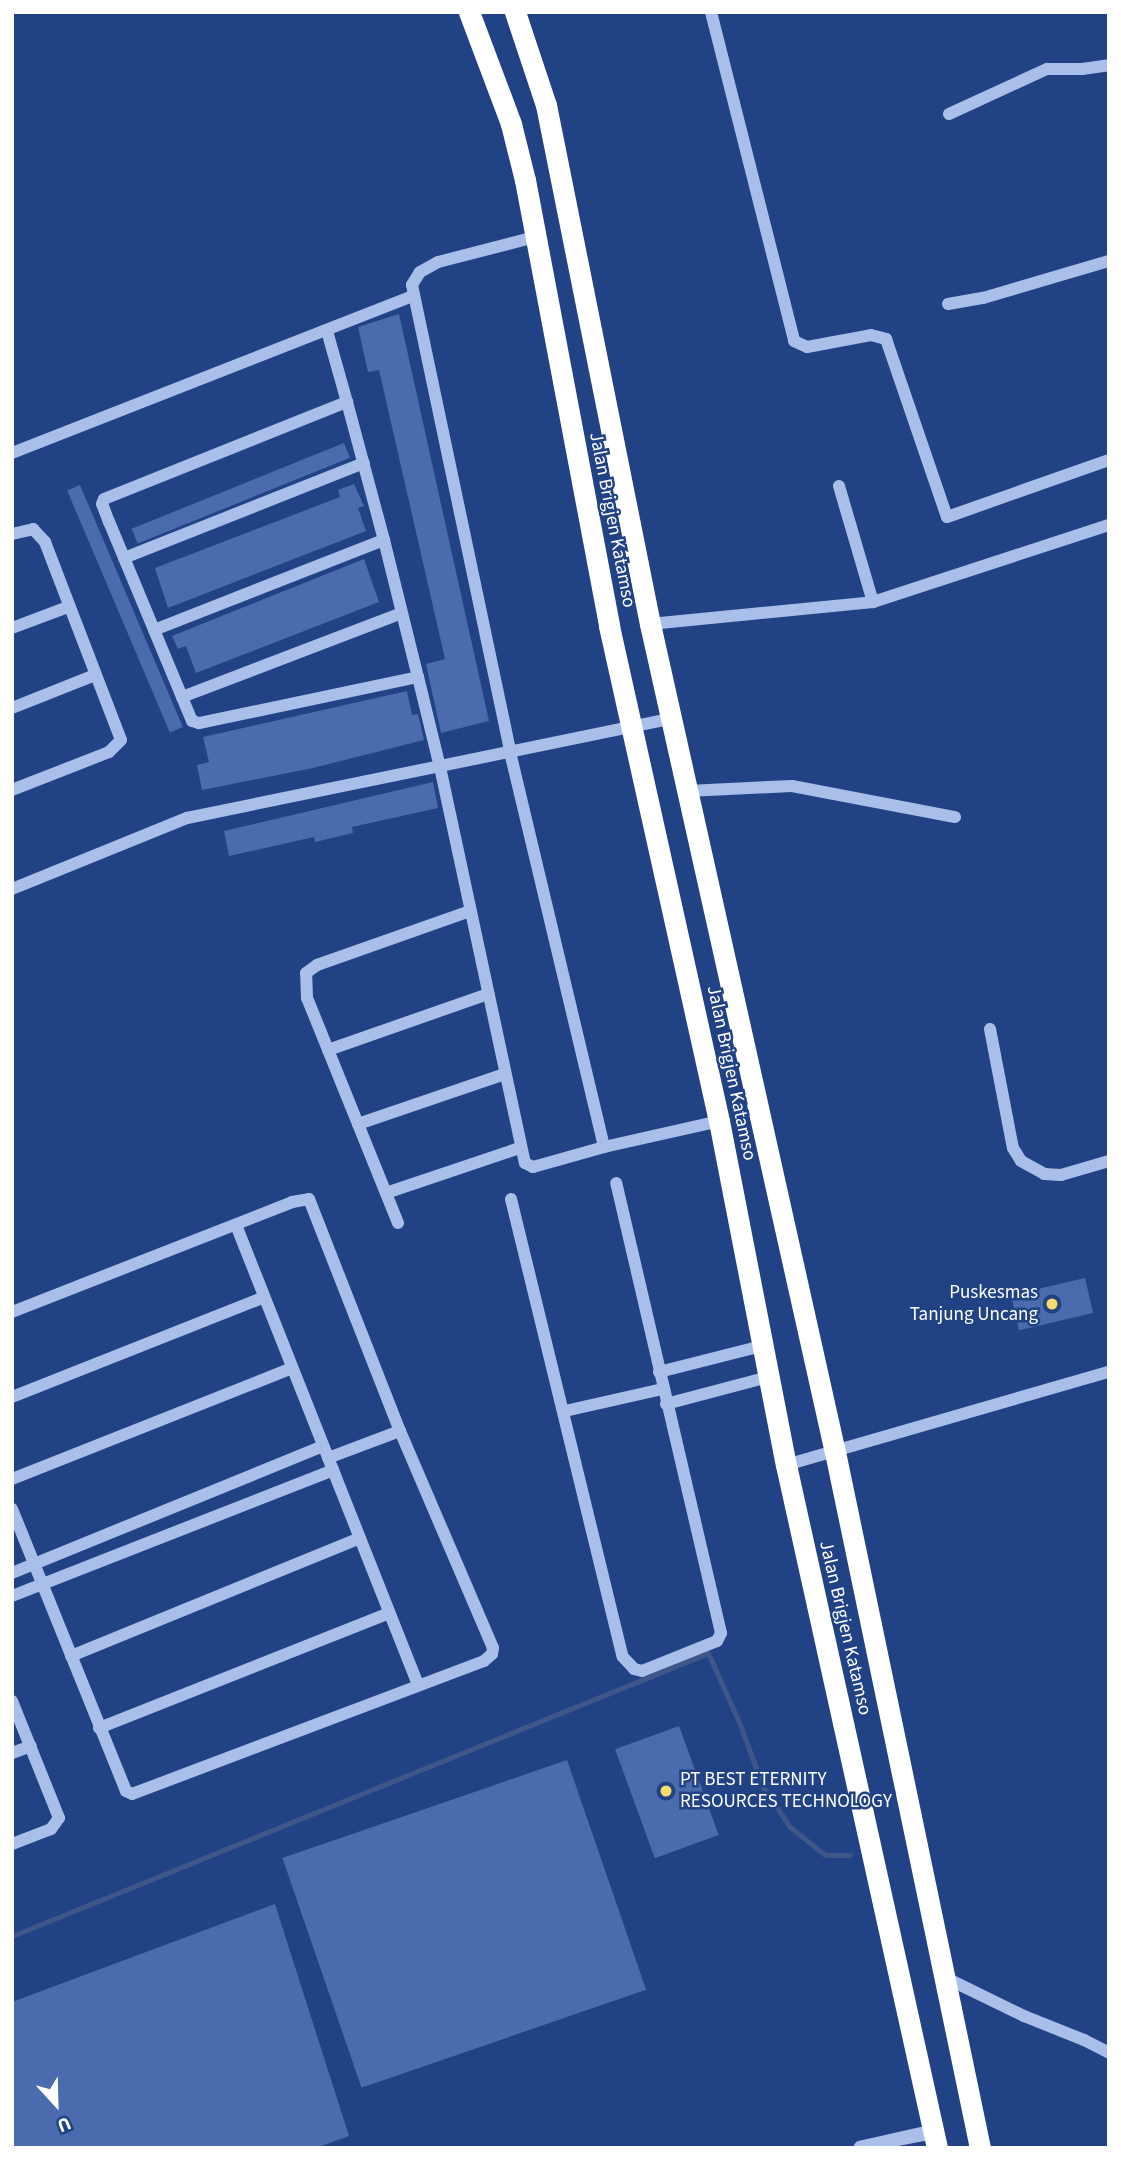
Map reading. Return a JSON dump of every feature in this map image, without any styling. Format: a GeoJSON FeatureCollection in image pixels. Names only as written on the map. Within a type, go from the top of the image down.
{"type":"FeatureCollection","features":[{"type":"Feature","properties":{"kind":"highway","name":"Jalan Brigjen Katamso"},"geometry":{"type":"LineString","coordinates":[[469,12],[511,124],[536,237],[630,728],[719,1121],[786,1465],[935,2137]]}},
{"type":"Feature","properties":{"kind":"highway","name":"Jalan Brigjen Katamso"},"geometry":{"type":"LineString","coordinates":[[515,12],[546,105],[650,624],[835,1452],[980,2148]]}},
{"type":"Feature","properties":{"kind":"highway"},"geometry":{"type":"LineString","coordinates":[[549,310],[585,302]]}},
{"type":"Feature","properties":{"kind":"street"},"geometry":{"type":"LineString","coordinates":[[711,12],[794,341],[807,347],[871,335],[886,339],[947,517],[1109,460]]}},
{"type":"Feature","properties":{"kind":"street"},"geometry":{"type":"LineString","coordinates":[[949,114],[1046,69],[1082,69],[1109,65]]}},
{"type":"Feature","properties":{"kind":"street"},"geometry":{"type":"LineString","coordinates":[[536,237],[438,262],[420,272],[412,285],[510,752],[604,1147]]}},
{"type":"Feature","properties":{"kind":"street"},"geometry":{"type":"LineString","coordinates":[[948,304],[983,298],[1109,261]]}},
{"type":"Feature","properties":{"kind":"street"},"geometry":{"type":"LineString","coordinates":[[12,453],[413,296]]}},
{"type":"Feature","properties":{"kind":"street"},"geometry":{"type":"LineString","coordinates":[[327,331],[384,540],[440,767],[525,1163],[533,1167],[604,1147],[719,1121]]}},
{"type":"Feature","properties":{"kind":"street"},"geometry":{"type":"LineString","coordinates":[[347,402],[108,495],[102,504],[182,697],[188,718],[199,723],[418,677]]}},
{"type":"Feature","properties":{"kind":"street"},"geometry":{"type":"LineString","coordinates":[[124,558],[364,463]]}},
{"type":"Feature","properties":{"kind":"street"},"geometry":{"type":"LineString","coordinates":[[839,486],[873,602]]}},
{"type":"Feature","properties":{"kind":"street"},"geometry":{"type":"LineString","coordinates":[[650,624],[873,602],[1109,525]]}},
{"type":"Feature","properties":{"kind":"street"},"geometry":{"type":"LineString","coordinates":[[12,534],[33,529],[39,533],[119,729],[121,740],[117,747],[12,790]]}},
{"type":"Feature","properties":{"kind":"street"},"geometry":{"type":"LineString","coordinates":[[154,630],[384,540]]}},
{"type":"Feature","properties":{"kind":"street"},"geometry":{"type":"LineString","coordinates":[[12,628],[68,607]]}},
{"type":"Feature","properties":{"kind":"street"},"geometry":{"type":"LineString","coordinates":[[182,697],[402,613]]}},
{"type":"Feature","properties":{"kind":"street"},"geometry":{"type":"LineString","coordinates":[[12,708],[95,675]]}},
{"type":"Feature","properties":{"kind":"street"},"geometry":{"type":"LineString","coordinates":[[12,889],[187,818],[671,719]]}},
{"type":"Feature","properties":{"kind":"street"},"geometry":{"type":"LineString","coordinates":[[688,792],[792,786],[955,817]]}},
{"type":"Feature","properties":{"kind":"street"},"geometry":{"type":"LineString","coordinates":[[398,1223],[307,998],[306,973],[317,965],[470,911]]}},
{"type":"Feature","properties":{"kind":"street"},"geometry":{"type":"LineString","coordinates":[[328,1050],[488,995]]}},
{"type":"Feature","properties":{"kind":"street"},"geometry":{"type":"LineString","coordinates":[[990,1029],[1013,1149],[1021,1161],[1044,1174],[1060,1175],[1109,1161]]}},
{"type":"Feature","properties":{"kind":"street"},"geometry":{"type":"LineString","coordinates":[[358,1124],[505,1074]]}},
{"type":"Feature","properties":{"kind":"street"},"geometry":{"type":"LineString","coordinates":[[386,1193],[520,1148]]}},
{"type":"Feature","properties":{"kind":"street"},"geometry":{"type":"LineString","coordinates":[[511,1199],[623,1657],[634,1669],[642,1671],[717,1641],[721,1633],[616,1183]]}},
{"type":"Feature","properties":{"kind":"street"},"geometry":{"type":"LineString","coordinates":[[12,1312],[305,1198],[311,1202],[400,1430],[493,1648],[484,1661],[132,1794],[126,1791],[99,1728],[12,1509]]}},
{"type":"Feature","properties":{"kind":"street"},"geometry":{"type":"LineString","coordinates":[[236,1225],[418,1684]]}},
{"type":"Feature","properties":{"kind":"street"},"geometry":{"type":"LineString","coordinates":[[12,1397],[264,1297]]}},
{"type":"Feature","properties":{"kind":"street"},"geometry":{"type":"LineString","coordinates":[[659,1373],[762,1346]]}},
{"type":"Feature","properties":{"kind":"street"},"geometry":{"type":"LineString","coordinates":[[12,1479],[292,1368]]}},
{"type":"Feature","properties":{"kind":"street"},"geometry":{"type":"LineString","coordinates":[[786,1465],[1109,1372]]}},
{"type":"Feature","properties":{"kind":"street"},"geometry":{"type":"LineString","coordinates":[[666,1404],[768,1377]]}},
{"type":"Feature","properties":{"kind":"street"},"geometry":{"type":"LineString","coordinates":[[565,1411],[663,1389]]}},
{"type":"Feature","properties":{"kind":"street"},"geometry":{"type":"LineString","coordinates":[[12,1596],[331,1464],[400,1430]]}},
{"type":"Feature","properties":{"kind":"street"},"geometry":{"type":"LineString","coordinates":[[12,1573],[323,1446]]}},
{"type":"Feature","properties":{"kind":"street"},"geometry":{"type":"LineString","coordinates":[[71,1656],[360,1538]]}},
{"type":"Feature","properties":{"kind":"street"},"geometry":{"type":"LineString","coordinates":[[99,1728],[390,1613]]}},
{"type":"Feature","properties":{"kind":"street"},"geometry":{"type":"LineString","coordinates":[[12,1702],[59,1818],[51,1829],[12,1844]]}},
{"type":"Feature","properties":{"kind":"street"},"geometry":{"type":"LineString","coordinates":[[12,1753],[31,1746]]}},
{"type":"Feature","properties":{"kind":"street"},"geometry":{"type":"LineString","coordinates":[[946,1978],[1024,2017],[1109,2053]]}},
{"type":"Feature","properties":{"kind":"building"},"geometry":{"type":"Polygon","coordinates":[[[399,314],[489,721],[441,733],[426,664],[445,659],[379,370],[368,372],[358,327],[399,314]]]}},
{"type":"Feature","properties":{"kind":"building"},"geometry":{"type":"Polygon","coordinates":[[[344,443],[350,458],[138,544],[132,529],[344,443]]]}},
{"type":"Feature","properties":{"kind":"building"},"geometry":{"type":"Polygon","coordinates":[[[354,484],[364,506],[358,508],[366,531],[168,608],[155,568],[340,497],[338,490],[354,484]]]}},
{"type":"Feature","properties":{"kind":"building"},"geometry":{"type":"Polygon","coordinates":[[[80,485],[183,727],[170,733],[67,490],[80,485]]]}},
{"type":"Feature","properties":{"kind":"building"},"geometry":{"type":"Polygon","coordinates":[[[364,559],[379,602],[196,673],[186,646],[178,649],[172,636],[364,559]]]}},
{"type":"Feature","properties":{"kind":"building"},"geometry":{"type":"Polygon","coordinates":[[[407,691],[412,715],[418,714],[424,740],[313,768],[202,790],[197,765],[209,762],[203,737],[407,691]]]}},
{"type":"Feature","properties":{"kind":"building"},"geometry":{"type":"Polygon","coordinates":[[[433,782],[438,808],[352,827],[353,833],[315,842],[314,837],[229,856],[224,831],[433,782]]]}},
{"type":"Feature","properties":{"kind":"building","name":"Puskesmas Tanjung Uncang"},"geometry":{"type":"Polygon","coordinates":[[[1085,1278],[1093,1313],[1019,1330],[1011,1295],[1085,1278]]]}},
{"type":"Feature","properties":{"kind":"building","name":"PT BEST ETERNITY RESOURCES TECHNOLOGY"},"geometry":{"type":"Polygon","coordinates":[[[679,1726],[719,1835],[655,1858],[615,1749],[679,1726]]]}},
{"type":"Feature","properties":{"kind":"building"},"geometry":{"type":"Polygon","coordinates":[[[567,1760],[646,1990],[362,2088],[282,1858],[567,1760]]]}},
{"type":"Feature","properties":{"kind":"building"},"geometry":{"type":"Polygon","coordinates":[[[275,1904],[349,2136],[316,2148],[12,2148],[12,2002],[275,1904]]]}},
{"type":"Feature","properties":{"kind":"waterway"},"geometry":{"type":"LineString","coordinates":[[12,1936],[708,1653],[739,1722],[763,1787],[790,1827],[825,1855],[850,1855]]}},
{"type":"Feature","properties":{"kind":"place","name":"Puskesmas Tanjung Uncang"},"geometry":{"type":"Point","coordinates":[1052,1304]}},
{"type":"Feature","properties":{"kind":"place","name":"PT BEST ETERNITY RESOURCES TECHNOLOGY"},"geometry":{"type":"Point","coordinates":[666,1791]}}]}
